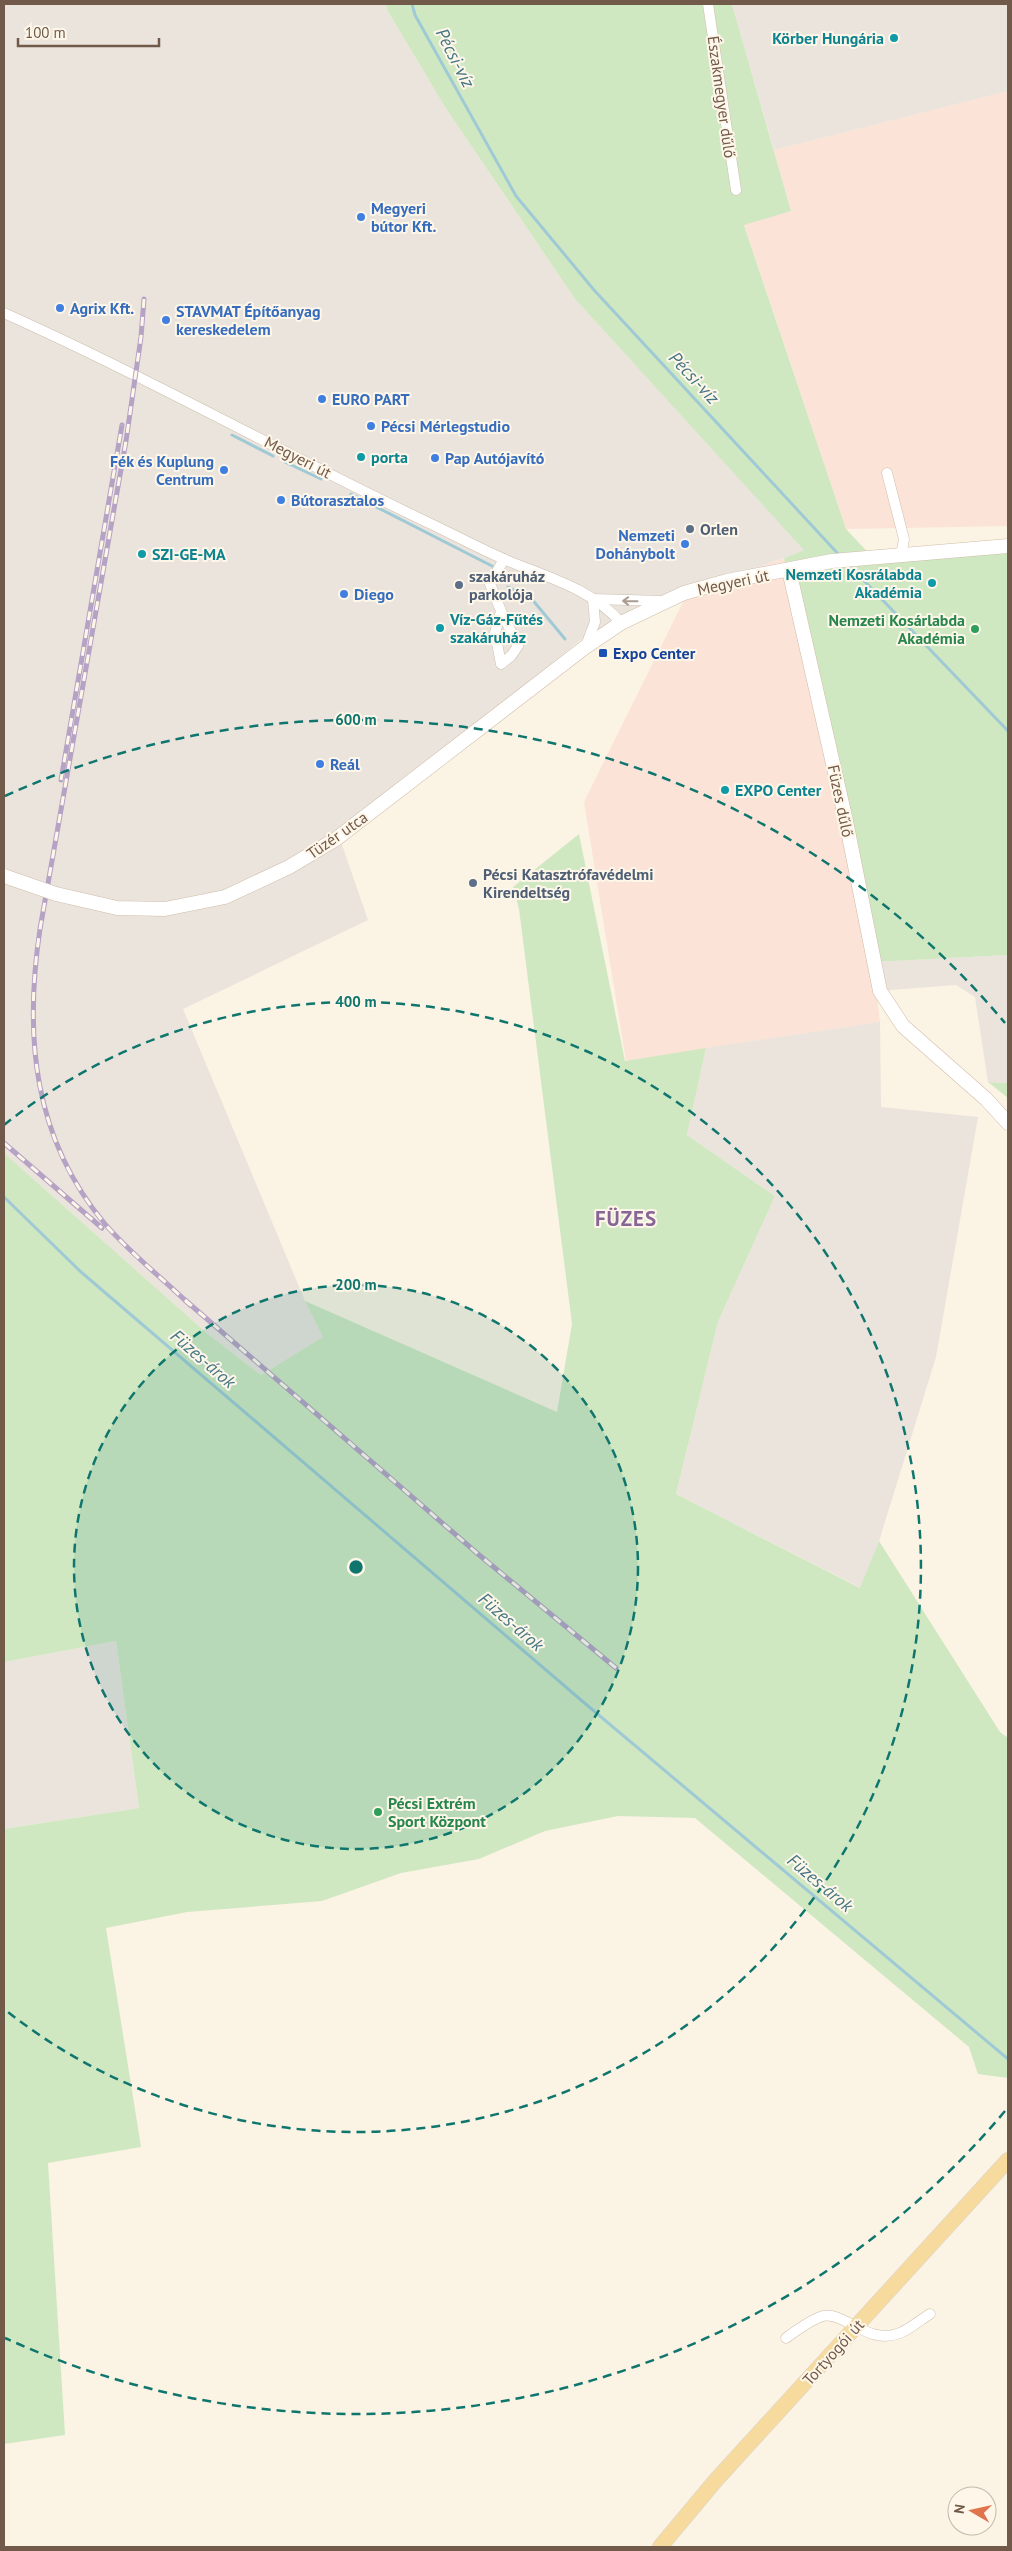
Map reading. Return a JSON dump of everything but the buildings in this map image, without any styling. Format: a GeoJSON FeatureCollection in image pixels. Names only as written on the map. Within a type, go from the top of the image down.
{"type":"FeatureCollection","features":[{"type":"Feature","properties":{"kind":"main road","name":"Tortyogói út"},"geometry":{"type":"LineString","coordinates":[[660,2547],[716,2480],[1008,2160]]}},
{"type":"Feature","properties":{"kind":"street","name":"Északmegyer dűlő"},"geometry":{"type":"LineString","coordinates":[[708,4],[736,190]]}},
{"type":"Feature","properties":{"kind":"street","name":"Megyeri út"},"geometry":{"type":"LineString","coordinates":[[4,313],[70,342],[156,388],[504,559],[582,592],[614,614],[622,623],[667,601],[710,586],[814,564],[1008,546]]}},
{"type":"Feature","properties":{"kind":"street"},"geometry":{"type":"LineString","coordinates":[[888,473],[904,539],[901,555]]}},
{"type":"Feature","properties":{"kind":"street"},"geometry":{"type":"LineString","coordinates":[[501,611],[490,584],[504,559]]}},
{"type":"Feature","properties":{"kind":"street"},"geometry":{"type":"LineString","coordinates":[[746,578],[776,583],[793,591],[804,571],[814,564]]}},
{"type":"Feature","properties":{"kind":"street","name":"Füzes dűlő"},"geometry":{"type":"LineString","coordinates":[[788,570],[846,821],[880,991],[903,1026],[986,1099],[1008,1123]]}},
{"type":"Feature","properties":{"kind":"street","name":"Megyeri út"},"geometry":{"type":"LineString","coordinates":[[593,599],[667,601]]}},
{"type":"Feature","properties":{"kind":"street"},"geometry":{"type":"LineString","coordinates":[[584,648],[595,622],[593,599]]}},
{"type":"Feature","properties":{"kind":"street","name":"Tüzér utca"},"geometry":{"type":"LineString","coordinates":[[4,876],[56,894],[116,908],[165,910],[233,894],[289,867],[336,839],[584,648],[622,623]]}},
{"type":"Feature","properties":{"kind":"street"},"geometry":{"type":"LineString","coordinates":[[786,2338],[802,2327],[824,2316],[837,2317],[855,2328],[875,2335],[890,2336],[900,2333],[930,2314]]}},
{"type":"Feature","properties":{"kind":"shaded area"},"geometry":{"type":"Polygon","coordinates":[[[4,4],[386,4],[387,10],[445,107],[575,299],[805,550],[731,577],[684,600],[583,638],[339,836],[368,920],[183,1009],[305,1301],[324,1337],[261,1375],[208,1334],[4,1153],[4,4]]]}},
{"type":"Feature","properties":{"kind":"shaded area"},"geometry":{"type":"Polygon","coordinates":[[[732,4],[1008,4],[1008,91],[774,150],[732,4]]]}},
{"type":"Feature","properties":{"kind":"shaded area"},"geometry":{"type":"Polygon","coordinates":[[[1008,91],[1008,526],[846,529],[744,224],[791,211],[774,150],[1008,91]]]}},
{"type":"Feature","properties":{"kind":"shaded area"},"geometry":{"type":"Polygon","coordinates":[[[784,558],[870,942],[880,1022],[626,1061],[584,802],[684,600],[731,577],[784,558]]]}},
{"type":"Feature","properties":{"kind":"shaded area"},"geometry":{"type":"Polygon","coordinates":[[[1008,955],[1008,1083],[988,1082],[975,997],[956,985],[877,991],[874,962],[1008,955]]]}},
{"type":"Feature","properties":{"kind":"shaded area"},"geometry":{"type":"Polygon","coordinates":[[[880,1022],[881,1107],[978,1117],[936,1357],[879,1541],[861,1588],[676,1494],[718,1322],[775,1196],[687,1135],[706,1048],[880,1022]]]}},
{"type":"Feature","properties":{"kind":"shaded area"},"geometry":{"type":"Polygon","coordinates":[[[116,1641],[139,1808],[4,1829],[4,1662],[116,1641]]]}},
{"type":"Feature","properties":{"kind":"green space"},"geometry":{"type":"Polygon","coordinates":[[[386,4],[732,4],[791,211],[744,225],[846,529],[875,560],[1008,546],[1008,955],[874,962],[784,558],[804,550],[575,299],[445,107],[387,10],[386,4]]]}},
{"type":"Feature","properties":{"kind":"green space"},"geometry":{"type":"Polygon","coordinates":[[[579,834],[625,1061],[706,1048],[687,1135],[775,1196],[718,1322],[676,1494],[860,1588],[879,1541],[1000,1732],[1008,1738],[1008,2078],[978,2074],[969,2047],[695,1818],[618,1816],[545,1831],[479,1859],[401,1873],[322,1901],[187,1912],[106,1928],[141,2147],[48,2163],[65,2435],[4,2444],[4,1829],[139,1808],[116,1641],[4,1662],[4,1153],[208,1334],[261,1375],[323,1337],[305,1301],[557,1412],[572,1324],[519,909],[513,887],[579,834]]]}},
{"type":"Feature","properties":{"kind":"green space"},"geometry":{"type":"Polygon","coordinates":[[[988,1082],[1008,1083],[1008,1098],[988,1082]]]}},
{"type":"Feature","properties":{"kind":"waterway","name":"Pécsi-víz"},"geometry":{"type":"LineString","coordinates":[[412,4],[415,15],[516,196],[594,290],[841,557]]}},
{"type":"Feature","properties":{"kind":"waterway"},"geometry":{"type":"LineString","coordinates":[[232,435],[273,456]]}},
{"type":"Feature","properties":{"kind":"waterway"},"geometry":{"type":"LineString","coordinates":[[285,462],[321,479]]}},
{"type":"Feature","properties":{"kind":"waterway"},"geometry":{"type":"LineString","coordinates":[[351,494],[492,566]]}},
{"type":"Feature","properties":{"kind":"waterway","name":"Pécsi-víz"},"geometry":{"type":"LineString","coordinates":[[849,565],[1008,731]]}},
{"type":"Feature","properties":{"kind":"waterway"},"geometry":{"type":"LineString","coordinates":[[508,587],[531,598],[565,639]]}},
{"type":"Feature","properties":{"kind":"waterway","name":"Füzes-árok"},"geometry":{"type":"LineString","coordinates":[[4,1197],[81,1272],[588,1706],[1008,2059]]}},
{"type":"Feature","properties":{"kind":"railway"},"geometry":{"type":"LineString","coordinates":[[144,299],[141,337],[126,441],[40,929],[33,1008],[35,1047],[40,1084],[49,1121],[62,1157],[81,1191],[105,1224],[135,1255],[190,1305]]}},
{"type":"Feature","properties":{"kind":"railway"},"geometry":{"type":"LineString","coordinates":[[61,780],[122,425]]}},
{"type":"Feature","properties":{"kind":"railway"},"geometry":{"type":"LineString","coordinates":[[4,1143],[102,1228]]}},
{"type":"Feature","properties":{"kind":"railway"},"geometry":{"type":"LineString","coordinates":[[185,1300],[478,1554],[616,1668]]}},
{"type":"Feature","properties":{"kind":"place","name":"Körber Hungária"},"geometry":{"type":"Point","coordinates":[894,38]}},
{"type":"Feature","properties":{"kind":"place","name":"Megyeri bútor Kft."},"geometry":{"type":"Point","coordinates":[361,217]}},
{"type":"Feature","properties":{"kind":"place","name":"Agrix Kft."},"geometry":{"type":"Point","coordinates":[60,308]}},
{"type":"Feature","properties":{"kind":"place","name":"STAVMAT Építőanyag kereskedelem"},"geometry":{"type":"Point","coordinates":[166,320]}},
{"type":"Feature","properties":{"kind":"place","name":"EURO PART"},"geometry":{"type":"Point","coordinates":[322,399]}},
{"type":"Feature","properties":{"kind":"place","name":"Pécsi Mérlegstudio"},"geometry":{"type":"Point","coordinates":[371,426]}},
{"type":"Feature","properties":{"kind":"place","name":"porta"},"geometry":{"type":"Point","coordinates":[361,457]}},
{"type":"Feature","properties":{"kind":"place","name":"Pap Autójavító"},"geometry":{"type":"Point","coordinates":[435,458]}},
{"type":"Feature","properties":{"kind":"place","name":"Fék és Kuplung Centrum"},"geometry":{"type":"Point","coordinates":[224,470]}},
{"type":"Feature","properties":{"kind":"place","name":"Bútorasztalos"},"geometry":{"type":"Point","coordinates":[281,500]}},
{"type":"Feature","properties":{"kind":"place","name":"Orlen"},"geometry":{"type":"Point","coordinates":[690,529]}},
{"type":"Feature","properties":{"kind":"place","name":"Nemzeti Dohánybolt"},"geometry":{"type":"Point","coordinates":[685,544]}},
{"type":"Feature","properties":{"kind":"place","name":"SZI-GE-MA"},"geometry":{"type":"Point","coordinates":[142,554]}},
{"type":"Feature","properties":{"kind":"place","name":"Nemzeti Kosrálabda Akadémia"},"geometry":{"type":"Point","coordinates":[932,583]}},
{"type":"Feature","properties":{"kind":"place","name":"szakáruház parkolója"},"geometry":{"type":"Point","coordinates":[459,585]}},
{"type":"Feature","properties":{"kind":"place","name":"Diego"},"geometry":{"type":"Point","coordinates":[344,594]}},
{"type":"Feature","properties":{"kind":"place","name":"Víz-Gáz-Fűtés szakáruház"},"geometry":{"type":"Point","coordinates":[440,628]}},
{"type":"Feature","properties":{"kind":"place","name":"Nemzeti Kosárlabda Akadémia"},"geometry":{"type":"Point","coordinates":[975,629]}},
{"type":"Feature","properties":{"kind":"place","name":"Expo Center"},"geometry":{"type":"Point","coordinates":[603,653]}},
{"type":"Feature","properties":{"kind":"place","name":"Reál"},"geometry":{"type":"Point","coordinates":[320,764]}},
{"type":"Feature","properties":{"kind":"place","name":"EXPO Center"},"geometry":{"type":"Point","coordinates":[725,790]}},
{"type":"Feature","properties":{"kind":"place","name":"Pécsi Katasztrófavédelmi Kirendeltség"},"geometry":{"type":"Point","coordinates":[473,883]}},
{"type":"Feature","properties":{"kind":"place","name":"Pécsi Extrém Sport Központ"},"geometry":{"type":"Point","coordinates":[378,1812]}},
{"type":"Feature","properties":{"kind":"district","name":"FÜZES"},"geometry":{"type":"Point","coordinates":[626,1219]}}]}
